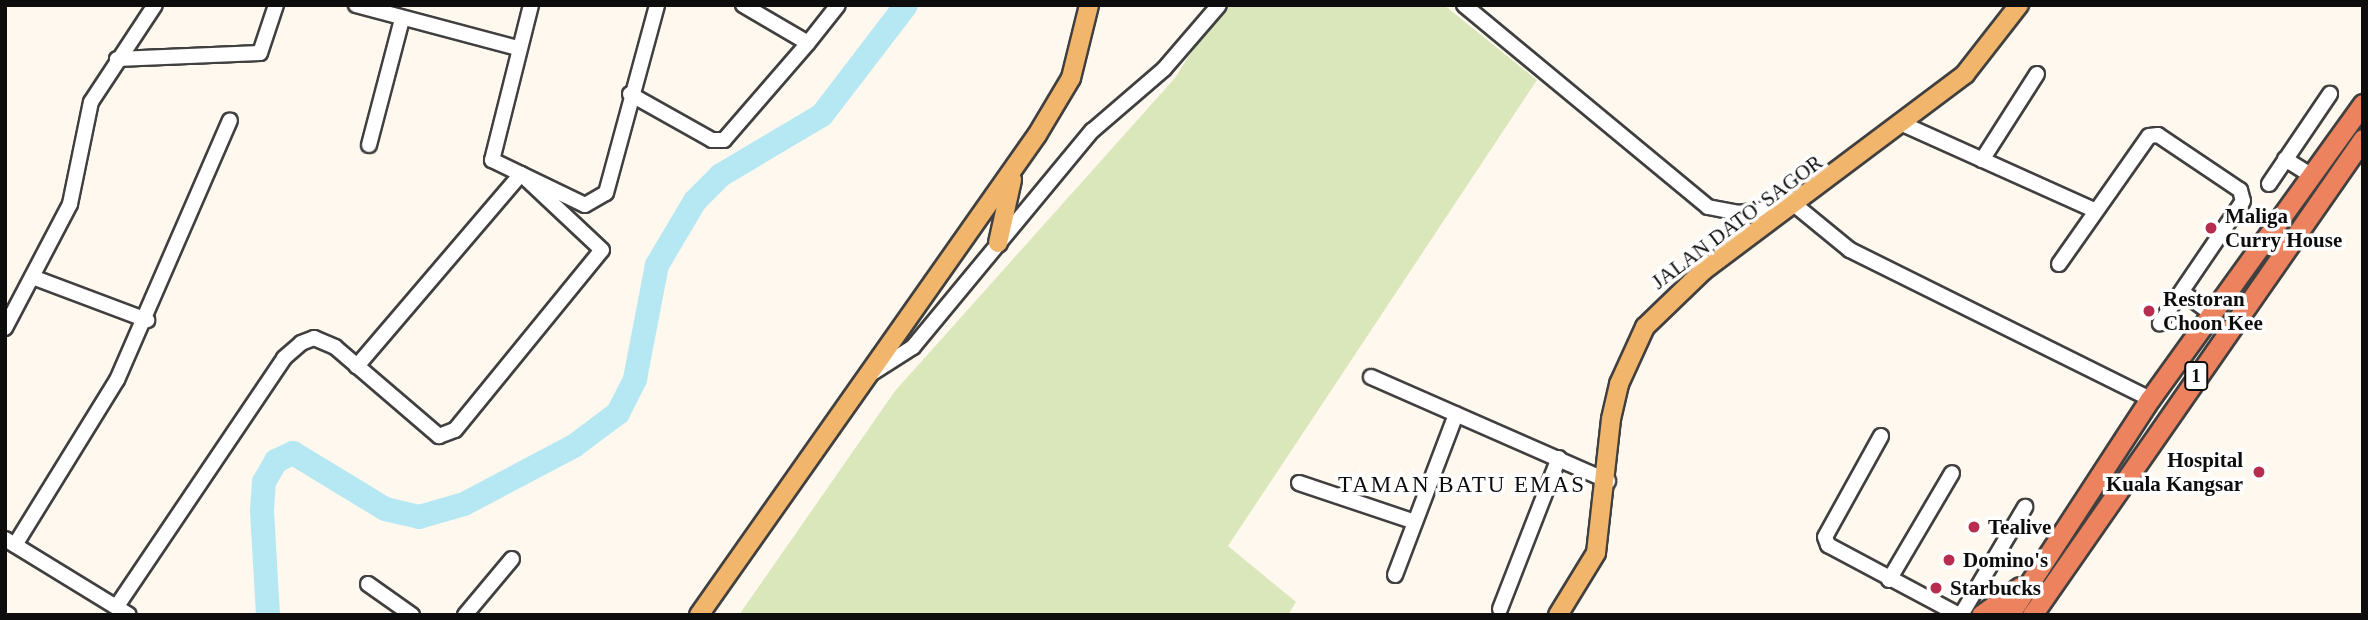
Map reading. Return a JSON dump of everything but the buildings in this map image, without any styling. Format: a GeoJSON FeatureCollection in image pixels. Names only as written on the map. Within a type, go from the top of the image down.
{"type":"FeatureCollection","features":[{"type":"Feature","properties":{"kind":"highway","name":"1"},"geometry":{"type":"LineString","coordinates":[[2009,615],[2210,312],[2363,104]]}},
{"type":"Feature","properties":{"kind":"highway","name":"1"},"geometry":{"type":"LineString","coordinates":[[2032,615],[2264,276],[2363,138]]}},
{"type":"Feature","properties":{"kind":"highway"},"geometry":{"type":"LineString","coordinates":[[2210,312],[2226,308],[2264,276]]}},
{"type":"Feature","properties":{"kind":"highway"},"geometry":{"type":"LineString","coordinates":[[1981,615],[2036,573]]}},
{"type":"Feature","properties":{"kind":"highway"},"geometry":{"type":"LineString","coordinates":[[2046,615],[2047,593]]}},
{"type":"Feature","properties":{"kind":"main road"},"geometry":{"type":"LineString","coordinates":[[699,615],[1014,170],[1071,78],[1089,5]]}},
{"type":"Feature","properties":{"kind":"main road","name":"JALAN DATO' SAGOR"},"geometry":{"type":"LineString","coordinates":[[1558,615],[1596,553],[1608,481],[1619,384],[1645,327],[1703,271],[1905,125],[1965,74],[2019,5]]}},
{"type":"Feature","properties":{"kind":"main road"},"geometry":{"type":"LineString","coordinates":[[998,243],[1014,170]]}},
{"type":"Feature","properties":{"kind":"street"},"geometry":{"type":"LineString","coordinates":[[5,328],[34,278],[70,204],[91,102],[155,5]]}},
{"type":"Feature","properties":{"kind":"street"},"geometry":{"type":"LineString","coordinates":[[117,59],[260,53],[276,5]]}},
{"type":"Feature","properties":{"kind":"street"},"geometry":{"type":"LineString","coordinates":[[356,5],[518,48]]}},
{"type":"Feature","properties":{"kind":"street"},"geometry":{"type":"LineString","coordinates":[[531,5],[491,146],[502,169],[521,174],[575,201],[596,203],[606,193],[630,94],[657,5]]}},
{"type":"Feature","properties":{"kind":"street"},"geometry":{"type":"LineString","coordinates":[[743,5],[808,43]]}},
{"type":"Feature","properties":{"kind":"street"},"geometry":{"type":"LineString","coordinates":[[630,94],[712,140],[724,140],[838,5]]}},
{"type":"Feature","properties":{"kind":"street"},"geometry":{"type":"LineString","coordinates":[[869,375],[904,356],[1092,131],[1164,69],[1219,5]]}},
{"type":"Feature","properties":{"kind":"street"},"geometry":{"type":"LineString","coordinates":[[1464,5],[1708,207],[1738,213],[1795,205],[1850,250],[2150,399]]}},
{"type":"Feature","properties":{"kind":"street"},"geometry":{"type":"LineString","coordinates":[[369,145],[402,19]]}},
{"type":"Feature","properties":{"kind":"street"},"geometry":{"type":"LineString","coordinates":[[1982,160],[2037,74]]}},
{"type":"Feature","properties":{"kind":"street"},"geometry":{"type":"LineString","coordinates":[[2269,184],[2330,94]]}},
{"type":"Feature","properties":{"kind":"street"},"geometry":{"type":"LineString","coordinates":[[230,120],[147,320],[10,542],[123,610],[284,358],[313,338],[357,366],[427,430],[439,436],[456,430],[602,250],[521,174]]}},
{"type":"Feature","properties":{"kind":"street"},"geometry":{"type":"LineString","coordinates":[[1905,125],[2094,210]]}},
{"type":"Feature","properties":{"kind":"street"},"geometry":{"type":"LineString","coordinates":[[2059,264],[2094,210],[2149,136],[2158,135],[2240,190],[2244,201],[2160,323]]}},
{"type":"Feature","properties":{"kind":"street"},"geometry":{"type":"LineString","coordinates":[[2286,159],[2312,176]]}},
{"type":"Feature","properties":{"kind":"street"},"geometry":{"type":"LineString","coordinates":[[357,366],[521,174]]}},
{"type":"Feature","properties":{"kind":"street"},"geometry":{"type":"LineString","coordinates":[[34,278],[147,320]]}},
{"type":"Feature","properties":{"kind":"street"},"geometry":{"type":"LineString","coordinates":[[2182,292],[2210,312]]}},
{"type":"Feature","properties":{"kind":"street"},"geometry":{"type":"LineString","coordinates":[[1371,377],[1608,481]]}},
{"type":"Feature","properties":{"kind":"street"},"geometry":{"type":"LineString","coordinates":[[1395,575],[1456,414]]}},
{"type":"Feature","properties":{"kind":"street"},"geometry":{"type":"LineString","coordinates":[[1881,436],[1825,537],[1837,552],[1889,580],[1960,615],[2025,507]]}},
{"type":"Feature","properties":{"kind":"street"},"geometry":{"type":"LineString","coordinates":[[1500,609],[1559,458]]}},
{"type":"Feature","properties":{"kind":"street"},"geometry":{"type":"LineString","coordinates":[[1889,580],[1952,472]]}},
{"type":"Feature","properties":{"kind":"street"},"geometry":{"type":"LineString","coordinates":[[1299,483],[1415,522]]}},
{"type":"Feature","properties":{"kind":"street"},"geometry":{"type":"LineString","coordinates":[[465,615],[512,559]]}},
{"type":"Feature","properties":{"kind":"street"},"geometry":{"type":"LineString","coordinates":[[368,584],[412,615]]}},
{"type":"Feature","properties":{"kind":"green space"},"geometry":{"type":"Polygon","coordinates":[[[1221,5],[1444,5],[1537,80],[1228,546],[1296,602],[1288,615],[739,615],[895,391],[1175,78],[1221,5]]]}},
{"type":"Feature","properties":{"kind":"waterway"},"geometry":{"type":"LineString","coordinates":[[268,615],[262,510],[264,482],[276,461],[293,453],[385,509],[419,517],[464,504],[574,446],[618,413],[635,379],[657,265],[695,201],[721,175],[822,115],[906,5]]}},
{"type":"Feature","properties":{"kind":"place","name":"Maliga Curry House"},"geometry":{"type":"Point","coordinates":[2211,228]}},
{"type":"Feature","properties":{"kind":"place","name":"Restoran Choon Kee"},"geometry":{"type":"Point","coordinates":[2149,311]}},
{"type":"Feature","properties":{"kind":"place","name":"Hospital Kuala Kangsar"},"geometry":{"type":"Point","coordinates":[2259,472]}},
{"type":"Feature","properties":{"kind":"place","name":"Tealive"},"geometry":{"type":"Point","coordinates":[1974,527]}},
{"type":"Feature","properties":{"kind":"place","name":"Domino's"},"geometry":{"type":"Point","coordinates":[1949,560]}},
{"type":"Feature","properties":{"kind":"place","name":"Starbucks"},"geometry":{"type":"Point","coordinates":[1936,588]}},
{"type":"Feature","properties":{"kind":"district","name":"TAMAN BATU EMAS"},"geometry":{"type":"Point","coordinates":[1462,485]}}]}
